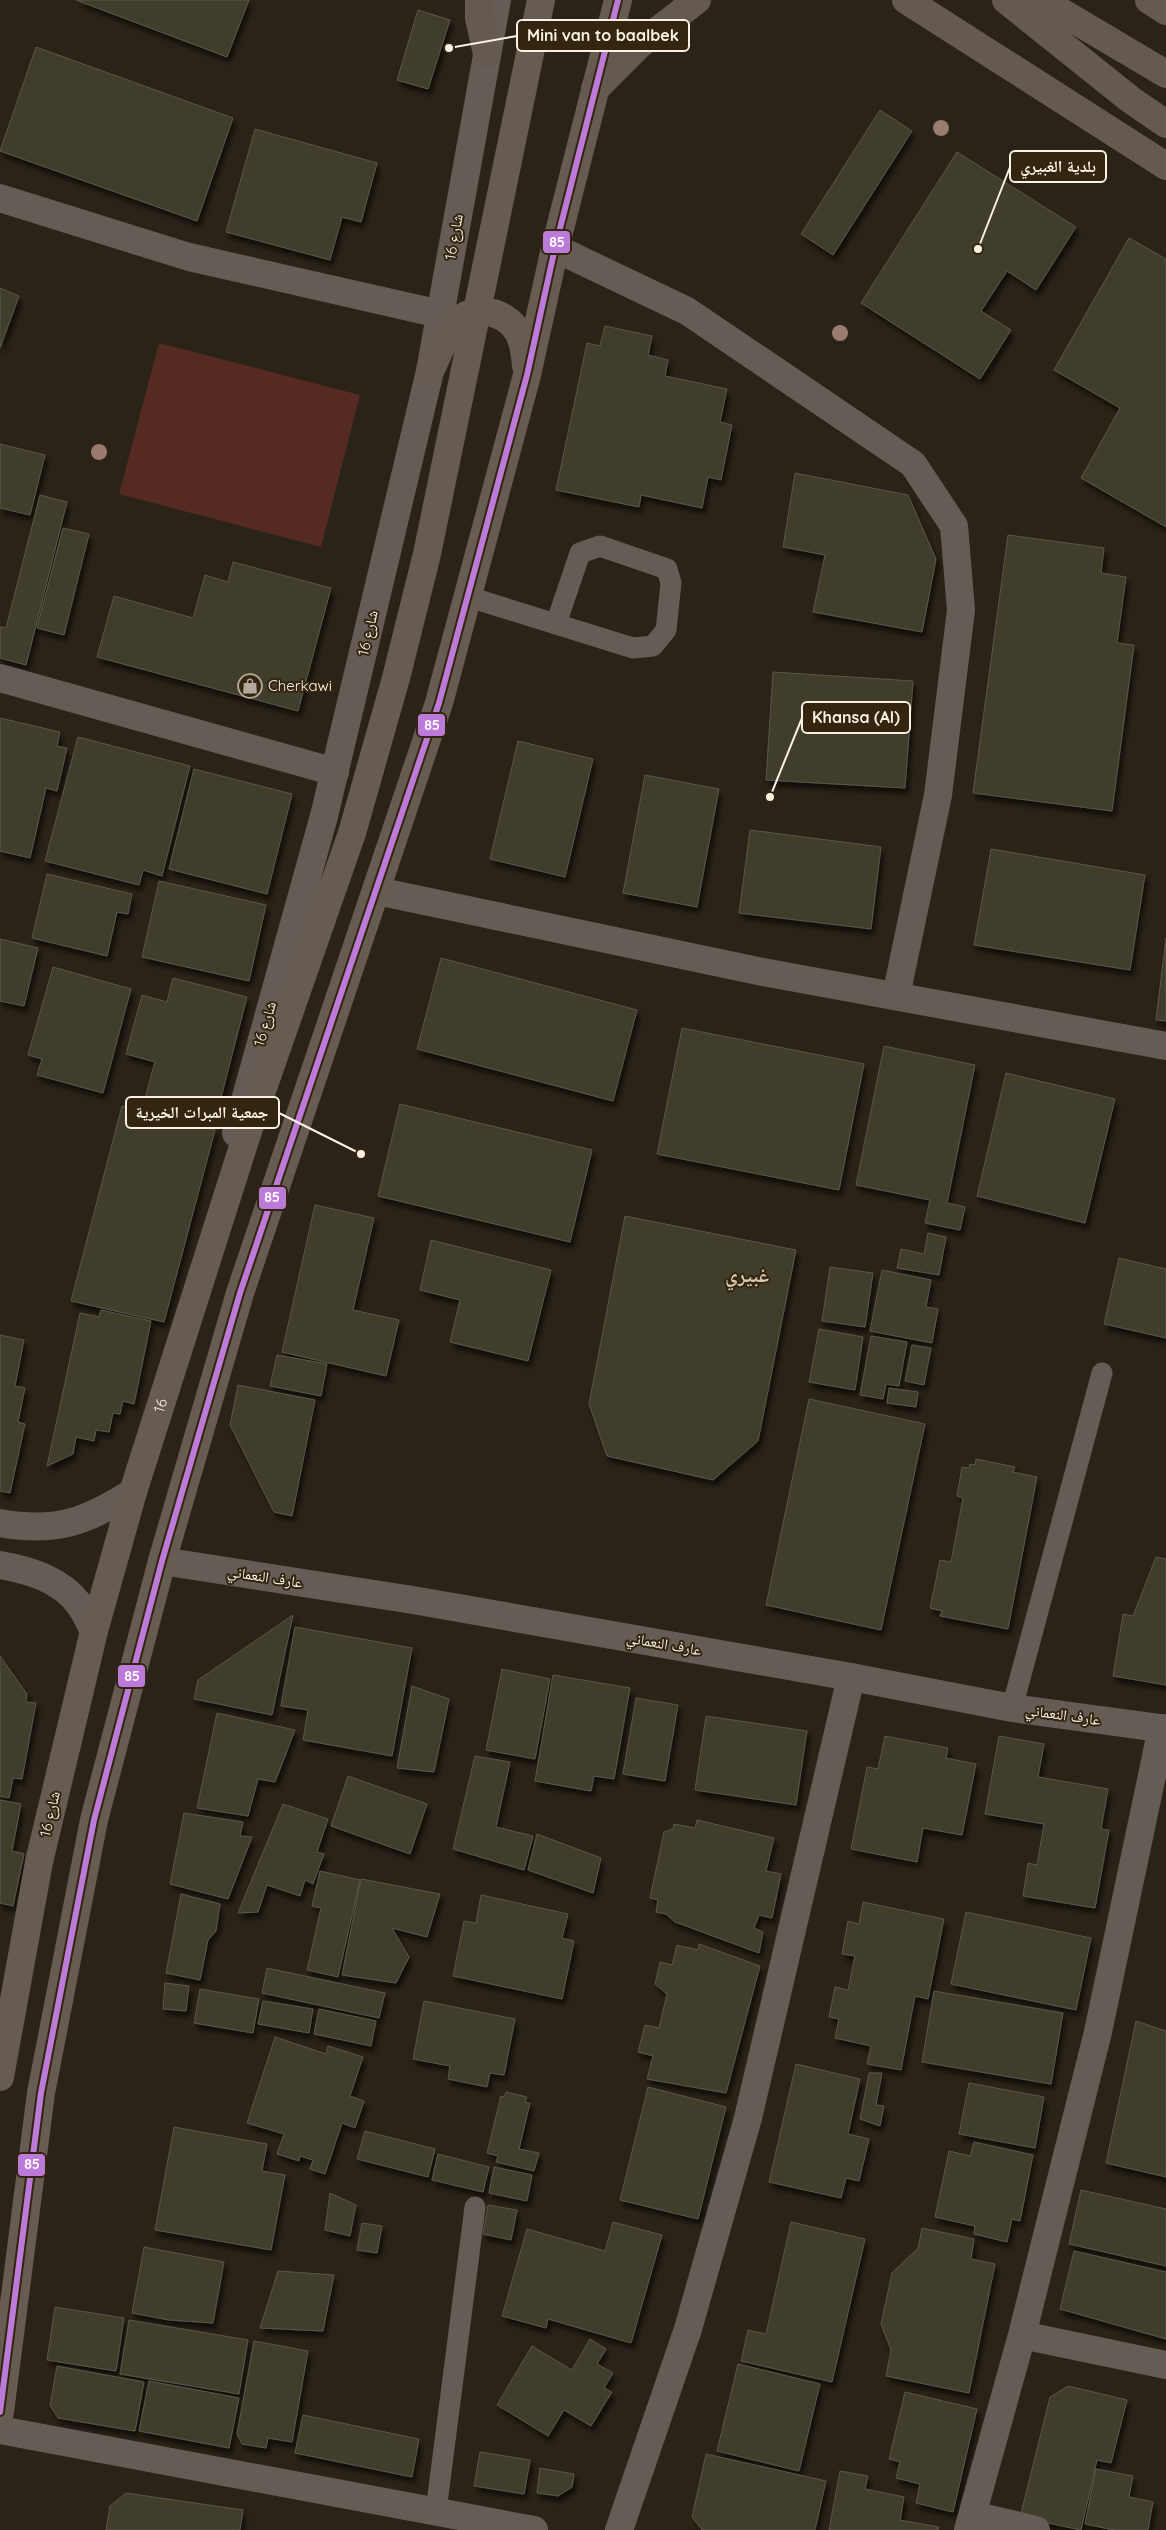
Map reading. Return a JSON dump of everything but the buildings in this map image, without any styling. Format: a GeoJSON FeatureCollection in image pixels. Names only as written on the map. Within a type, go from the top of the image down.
{"type":"FeatureCollection","features":[{"type":"Feature","properties":{"kind":"highway"},"geometry":{"type":"LineString","coordinates":[[478,0],[479,18],[487,54]]}},
{"type":"Feature","properties":{"kind":"highway"},"geometry":{"type":"LineString","coordinates":[[595,89],[639,45],[697,0]]}},
{"type":"Feature","properties":{"kind":"highway"},"geometry":{"type":"LineString","coordinates":[[1006,0],[1130,100],[1166,124]]}},
{"type":"Feature","properties":{"kind":"highway"},"geometry":{"type":"LineString","coordinates":[[1041,0],[1166,74]]}},
{"type":"Feature","properties":{"kind":"highway"},"geometry":{"type":"LineString","coordinates":[[1149,0],[1166,10]]}},
{"type":"Feature","properties":{"kind":"highway"},"geometry":{"type":"LineString","coordinates":[[908,1],[1166,166]]}},
{"type":"Feature","properties":{"kind":"main road","name":"شارع 16"},"geometry":{"type":"LineString","coordinates":[[208,1258],[248,1130],[352,833],[396,678],[437,507],[541,0]]}},
{"type":"Feature","properties":{"kind":"main road"},"geometry":{"type":"LineString","coordinates":[[0,2412],[41,2093],[94,1820],[162,1561],[240,1293],[439,703],[469,597],[527,375],[555,248],[618,0]]}},
{"type":"Feature","properties":{"kind":"main road"},"geometry":{"type":"LineString","coordinates":[[430,371],[456,323],[464,316],[484,311],[506,318],[519,334],[523,344],[527,375]]}},
{"type":"Feature","properties":{"kind":"main road","name":"16"},"geometry":{"type":"LineString","coordinates":[[115,1554],[208,1258]]}},
{"type":"Feature","properties":{"kind":"main road","name":"شارع 16"},"geometry":{"type":"LineString","coordinates":[[0,2077],[39,1862],[94,1631],[115,1554]]}},
{"type":"Feature","properties":{"kind":"street","name":"شارع 16"},"geometry":{"type":"LineString","coordinates":[[208,1258],[256,1058],[335,772],[430,371],[497,0]]}},
{"type":"Feature","properties":{"kind":"street"},"geometry":{"type":"LineString","coordinates":[[0,198],[189,257],[440,314]]}},
{"type":"Feature","properties":{"kind":"street"},"geometry":{"type":"LineString","coordinates":[[555,248],[688,312],[913,464],[954,526],[961,610],[960,620],[938,795],[896,996]]}},
{"type":"Feature","properties":{"kind":"street"},"geometry":{"type":"LineString","coordinates":[[0,678],[335,772]]}},
{"type":"Feature","properties":{"kind":"street"},"geometry":{"type":"LineString","coordinates":[[377,891],[763,972],[1166,1046]]}},
{"type":"Feature","properties":{"kind":"street"},"geometry":{"type":"LineString","coordinates":[[0,1523],[30,1528],[67,1524],[102,1512],[133,1492]]}},
{"type":"Feature","properties":{"kind":"street","name":"عارف النعماني"},"geometry":{"type":"LineString","coordinates":[[162,1561],[413,1600],[851,1677],[1012,1708],[1164,1728]]}},
{"type":"Feature","properties":{"kind":"street"},"geometry":{"type":"LineString","coordinates":[[0,1564],[23,1569],[53,1581],[78,1603],[94,1631]]}},
{"type":"Feature","properties":{"kind":"street"},"geometry":{"type":"LineString","coordinates":[[619,2530],[688,2329],[748,2118],[851,1677]]}},
{"type":"Feature","properties":{"kind":"street"},"geometry":{"type":"LineString","coordinates":[[1036,2530],[971,2523],[1022,2335],[1098,2032],[1164,1728]]}},
{"type":"Feature","properties":{"kind":"street"},"geometry":{"type":"LineString","coordinates":[[1022,2335],[1166,2365]]}},
{"type":"Feature","properties":{"kind":"street"},"geometry":{"type":"LineString","coordinates":[[0,2430],[534,2530]]}},
{"type":"Feature","properties":{"kind":"lane"},"geometry":{"type":"LineString","coordinates":[[469,597],[633,648],[653,646],[666,630],[671,583],[667,569],[600,546],[580,553],[556,624]]}},
{"type":"Feature","properties":{"kind":"lane"},"geometry":{"type":"LineString","coordinates":[[1012,1708],[1102,1373]]}},
{"type":"Feature","properties":{"kind":"lane"},"geometry":{"type":"LineString","coordinates":[[436,2511],[475,2207]]}},
{"type":"Feature","properties":{"kind":"shaded area"},"geometry":{"type":"Polygon","coordinates":[[[159,343],[360,395],[321,547],[119,494],[159,343]]]}},
{"type":"Feature","properties":{"kind":"transit line","name":"85"},"geometry":{"type":"LineString","coordinates":[[0,2412],[41,2093],[94,1820],[162,1561],[240,1293],[439,703],[527,375],[555,248],[618,0]]}},
{"type":"Feature","properties":{"kind":"place","name":"Mini van to baalbek"},"geometry":{"type":"Point","coordinates":[449,48]}},
{"type":"Feature","properties":{"kind":"place","name":"بلدية الغبيري"},"geometry":{"type":"Point","coordinates":[978,249]}},
{"type":"Feature","properties":{"kind":"place","name":"Cherkawi"},"geometry":{"type":"Point","coordinates":[250,686]}},
{"type":"Feature","properties":{"kind":"place","name":"Khansa (Al)"},"geometry":{"type":"Point","coordinates":[770,797]}},
{"type":"Feature","properties":{"kind":"place","name":"جمعية المبرات الخيرية"},"geometry":{"type":"Point","coordinates":[361,1154]}},
{"type":"Feature","properties":{"kind":"district","name":"غبيري"},"geometry":{"type":"Point","coordinates":[747,1275]}}]}
